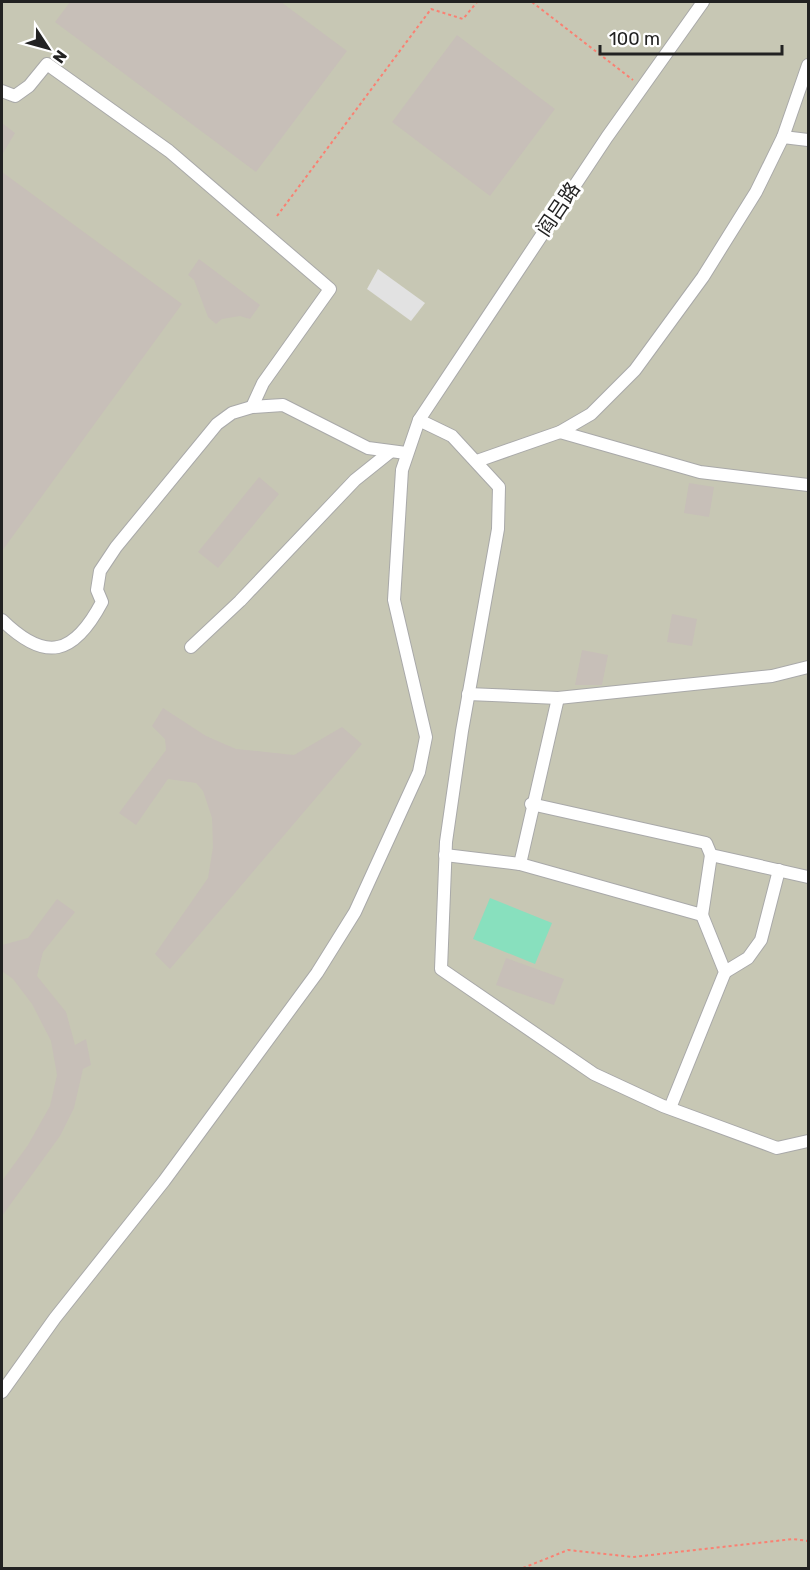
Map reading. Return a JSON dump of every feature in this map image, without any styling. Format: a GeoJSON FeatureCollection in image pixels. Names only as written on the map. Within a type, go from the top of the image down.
{"type":"FeatureCollection","features":[{"type":"Feature","properties":{"kind":"street","name":"阎吕路"},"geometry":{"type":"LineString","coordinates":[[2,1392],[55,1318],[164,1181],[317,973],[355,912],[419,772],[426,737],[394,600],[397,526],[406,453],[418,420],[702,2]]}},
{"type":"Feature","properties":{"kind":"street"},"geometry":{"type":"LineString","coordinates":[[2,91],[15,96],[28,86],[47,64],[169,150],[330,289],[263,383],[252,407]]}},
{"type":"Feature","properties":{"kind":"street"},"geometry":{"type":"LineString","coordinates":[[474,458],[560,432],[591,414],[611,396],[658,341],[703,278],[756,192],[783,137],[808,65]]}},
{"type":"Feature","properties":{"kind":"street"},"geometry":{"type":"LineString","coordinates":[[783,137],[808,140]]}},
{"type":"Feature","properties":{"kind":"street"},"geometry":{"type":"LineString","coordinates":[[2,620],[15,633],[46,649],[65,645],[89,626],[102,602],[97,590],[100,571],[116,547],[217,424],[232,413],[252,407],[283,405],[368,448],[406,453]]}},
{"type":"Feature","properties":{"kind":"street"},"geometry":{"type":"LineString","coordinates":[[418,420],[452,436],[499,487],[498,530],[468,694],[446,855],[441,969],[594,1074],[670,1108],[777,1148],[808,1141]]}},
{"type":"Feature","properties":{"kind":"street"},"geometry":{"type":"LineString","coordinates":[[560,432],[700,472],[808,485]]}},
{"type":"Feature","properties":{"kind":"street"},"geometry":{"type":"LineString","coordinates":[[191,647],[240,601],[355,480],[390,452]]}},
{"type":"Feature","properties":{"kind":"street"},"geometry":{"type":"LineString","coordinates":[[468,694],[558,698],[772,676],[808,667]]}},
{"type":"Feature","properties":{"kind":"street"},"geometry":{"type":"LineString","coordinates":[[520,864],[531,804],[558,698]]}},
{"type":"Feature","properties":{"kind":"street"},"geometry":{"type":"LineString","coordinates":[[531,804],[706,843],[711,855],[702,915],[725,972]]}},
{"type":"Feature","properties":{"kind":"street"},"geometry":{"type":"LineString","coordinates":[[446,855],[520,864],[702,915]]}},
{"type":"Feature","properties":{"kind":"street"},"geometry":{"type":"LineString","coordinates":[[711,855],[808,877]]}},
{"type":"Feature","properties":{"kind":"street"},"geometry":{"type":"LineString","coordinates":[[670,1108],[725,972],[748,958],[761,940],[778,870]]}},
{"type":"Feature","properties":{"kind":"path"},"geometry":{"type":"LineString","coordinates":[[277,216],[431,9],[463,19],[477,2]]}},
{"type":"Feature","properties":{"kind":"path"},"geometry":{"type":"LineString","coordinates":[[532,2],[643,87]]}},
{"type":"Feature","properties":{"kind":"path"},"geometry":{"type":"LineString","coordinates":[[523,1569],[568,1550],[633,1557],[793,1539],[808,1542]]}},
{"type":"Feature","properties":{"kind":"shaded area"},"geometry":{"type":"Polygon","coordinates":[[[2,2],[808,2],[808,1568],[2,1568],[2,2]]]}},
{"type":"Feature","properties":{"kind":"shaded area"},"geometry":{"type":"Polygon","coordinates":[[[378,269],[425,303],[411,321],[367,289],[378,269]]]}},
{"type":"Feature","properties":{"kind":"green space"},"geometry":{"type":"Polygon","coordinates":[[[490,898],[552,923],[535,964],[473,939],[490,898]]]}},
{"type":"Feature","properties":{"kind":"building"},"geometry":{"type":"Polygon","coordinates":[[[70,2],[281,2],[347,51],[256,172],[55,22],[70,2]]]}},
{"type":"Feature","properties":{"kind":"building"},"geometry":{"type":"Polygon","coordinates":[[[457,35],[555,109],[490,196],[392,122],[457,35]]]}},
{"type":"Feature","properties":{"kind":"building"},"geometry":{"type":"Polygon","coordinates":[[[2,123],[15,133],[2,155],[2,123]]]}},
{"type":"Feature","properties":{"kind":"building"},"geometry":{"type":"Polygon","coordinates":[[[2,172],[182,304],[2,551],[2,172]]]}},
{"type":"Feature","properties":{"kind":"building"},"geometry":{"type":"Polygon","coordinates":[[[199,259],[260,305],[250,319],[240,316],[222,319],[216,324],[208,317],[194,280],[188,275],[199,259]]]}},
{"type":"Feature","properties":{"kind":"building"},"geometry":{"type":"Polygon","coordinates":[[[259,477],[279,494],[218,568],[198,552],[259,477]]]}},
{"type":"Feature","properties":{"kind":"building"},"geometry":{"type":"Polygon","coordinates":[[[689,483],[714,487],[709,517],[684,513],[689,483]]]}},
{"type":"Feature","properties":{"kind":"building"},"geometry":{"type":"Polygon","coordinates":[[[672,614],[697,619],[692,646],[667,642],[672,614]]]}},
{"type":"Feature","properties":{"kind":"building"},"geometry":{"type":"Polygon","coordinates":[[[582,650],[608,655],[602,685],[575,685],[582,650]]]}},
{"type":"Feature","properties":{"kind":"building"},"geometry":{"type":"Polygon","coordinates":[[[163,708],[206,736],[236,749],[294,755],[342,727],[362,744],[170,969],[155,954],[208,878],[213,847],[212,818],[203,791],[196,783],[168,779],[136,825],[119,813],[166,750],[165,739],[152,726],[163,708]]]}},
{"type":"Feature","properties":{"kind":"building"},"geometry":{"type":"Polygon","coordinates":[[[57,899],[75,912],[43,952],[37,976],[66,1012],[75,1045],[86,1039],[91,1065],[83,1069],[74,1108],[60,1136],[2,1216],[2,1181],[28,1145],[50,1106],[57,1075],[51,1041],[32,1004],[13,979],[2,971],[2,945],[28,938],[57,899]]]}},
{"type":"Feature","properties":{"kind":"building"},"geometry":{"type":"Polygon","coordinates":[[[506,958],[564,979],[554,1005],[496,985],[506,958]]]}}]}
